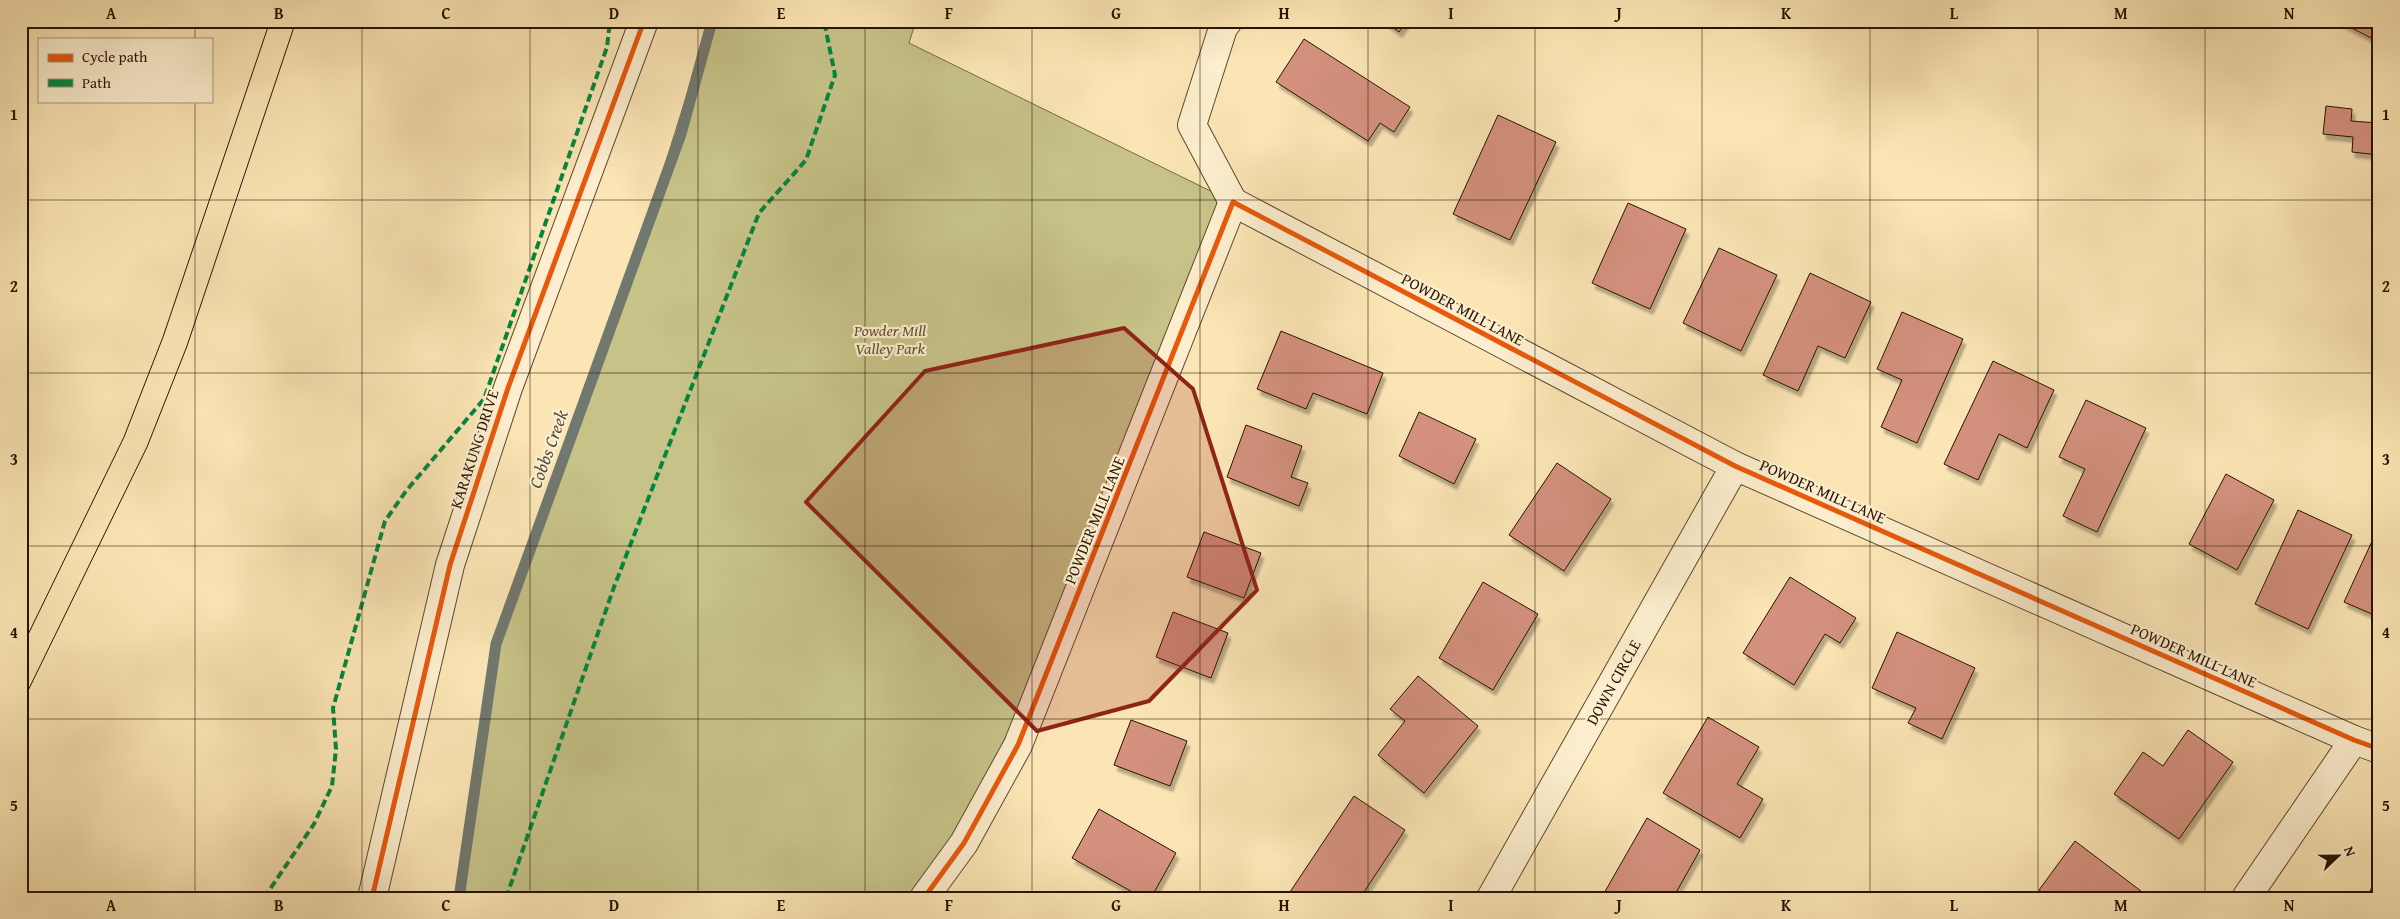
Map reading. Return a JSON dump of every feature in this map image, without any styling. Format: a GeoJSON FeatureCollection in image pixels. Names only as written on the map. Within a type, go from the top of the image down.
{"type":"FeatureCollection","features":[{"type":"Feature","properties":{"kind":"street","name":"KARAKUNG DRIVE"},"geometry":{"type":"LineString","coordinates":[[372,898],[450,565],[508,388],[644,21]]}},
{"type":"Feature","properties":{"kind":"street"},"geometry":{"type":"LineString","coordinates":[[1228,21],[1223,28],[1192,124],[1233,202]]}},
{"type":"Feature","properties":{"kind":"street","name":"POWDER MILL LANE"},"geometry":{"type":"LineString","coordinates":[[924,898],[964,843],[1018,745],[1233,202],[1735,466],[2366,744]]}},
{"type":"Feature","properties":{"kind":"street","name":"DOWN CIRCLE"},"geometry":{"type":"LineString","coordinates":[[1491,898],[1735,466]]}},
{"type":"Feature","properties":{"kind":"street"},"geometry":{"type":"LineString","coordinates":[[2246,898],[2366,744]]}},
{"type":"Feature","properties":{"kind":"highlighted area"},"geometry":{"type":"Polygon","coordinates":[[[1124,328],[1193,389],[1257,590],[1149,701],[1037,731],[806,502],[925,371],[1124,328]]]}},
{"type":"Feature","properties":{"kind":"green space","name":"Powder Mill Valley Park"},"geometry":{"type":"Polygon","coordinates":[[[710,21],[916,21],[909,43],[1233,202],[1018,745],[924,898],[459,898],[496,644],[639,247],[710,21]]]}},
{"type":"Feature","properties":{"kind":"building"},"geometry":{"type":"Polygon","coordinates":[[[1384,21],[1407,21],[1399,32],[1384,21]]]}},
{"type":"Feature","properties":{"kind":"building"},"geometry":{"type":"Polygon","coordinates":[[[2338,21],[2379,21],[2379,42],[2338,21]]]}},
{"type":"Feature","properties":{"kind":"building"},"geometry":{"type":"Polygon","coordinates":[[[1304,39],[1410,107],[1394,132],[1380,123],[1368,141],[1276,82],[1304,39]]]}},
{"type":"Feature","properties":{"kind":"building"},"geometry":{"type":"Polygon","coordinates":[[[2326,106],[2352,109],[2351,121],[2379,123],[2379,155],[2352,152],[2353,137],[2323,134],[2326,106]]]}},
{"type":"Feature","properties":{"kind":"building"},"geometry":{"type":"Polygon","coordinates":[[[1498,115],[1556,142],[1510,240],[1453,214],[1498,115]]]}},
{"type":"Feature","properties":{"kind":"building"},"geometry":{"type":"Polygon","coordinates":[[[1628,203],[1686,229],[1650,309],[1592,283],[1628,203]]]}},
{"type":"Feature","properties":{"kind":"building"},"geometry":{"type":"Polygon","coordinates":[[[1719,248],[1777,275],[1741,351],[1683,323],[1719,248]]]}},
{"type":"Feature","properties":{"kind":"building"},"geometry":{"type":"Polygon","coordinates":[[[1810,273],[1871,302],[1845,358],[1818,346],[1798,391],[1763,375],[1810,273]]]}},
{"type":"Feature","properties":{"kind":"building"},"geometry":{"type":"Polygon","coordinates":[[[1902,312],[1963,339],[1917,443],[1881,427],[1902,380],[1877,369],[1902,312]]]}},
{"type":"Feature","properties":{"kind":"building"},"geometry":{"type":"Polygon","coordinates":[[[1281,331],[1383,373],[1367,414],[1313,393],[1306,409],[1257,389],[1281,331]]]}},
{"type":"Feature","properties":{"kind":"building"},"geometry":{"type":"Polygon","coordinates":[[[1993,361],[2054,390],[2027,448],[1999,434],[1978,480],[1944,464],[1993,361]]]}},
{"type":"Feature","properties":{"kind":"building"},"geometry":{"type":"Polygon","coordinates":[[[2086,400],[2146,428],[2097,532],[2063,516],[2085,469],[2059,457],[2086,400]]]}},
{"type":"Feature","properties":{"kind":"building"},"geometry":{"type":"Polygon","coordinates":[[[1419,412],[1476,439],[1454,484],[1399,456],[1419,412]]]}},
{"type":"Feature","properties":{"kind":"building"},"geometry":{"type":"Polygon","coordinates":[[[1246,425],[1302,446],[1291,477],[1308,483],[1299,506],[1227,477],[1246,425]]]}},
{"type":"Feature","properties":{"kind":"building"},"geometry":{"type":"Polygon","coordinates":[[[1557,463],[1611,499],[1564,571],[1509,535],[1557,463]]]}},
{"type":"Feature","properties":{"kind":"building"},"geometry":{"type":"Polygon","coordinates":[[[2226,474],[2274,500],[2237,570],[2189,544],[2226,474]]]}},
{"type":"Feature","properties":{"kind":"building"},"geometry":{"type":"Polygon","coordinates":[[[2298,510],[2352,535],[2308,629],[2255,604],[2298,510]]]}},
{"type":"Feature","properties":{"kind":"building"},"geometry":{"type":"Polygon","coordinates":[[[2379,526],[2379,617],[2344,602],[2379,526]]]}},
{"type":"Feature","properties":{"kind":"building"},"geometry":{"type":"Polygon","coordinates":[[[1204,532],[1261,553],[1244,598],[1187,577],[1204,532]]]}},
{"type":"Feature","properties":{"kind":"building"},"geometry":{"type":"Polygon","coordinates":[[[1790,577],[1856,618],[1840,643],[1825,634],[1794,685],[1743,653],[1790,577]]]}},
{"type":"Feature","properties":{"kind":"building"},"geometry":{"type":"Polygon","coordinates":[[[1483,582],[1538,614],[1493,690],[1439,658],[1483,582]]]}},
{"type":"Feature","properties":{"kind":"building"},"geometry":{"type":"Polygon","coordinates":[[[1173,612],[1228,633],[1211,678],[1156,657],[1173,612]]]}},
{"type":"Feature","properties":{"kind":"building"},"geometry":{"type":"Polygon","coordinates":[[[1897,632],[1975,668],[1942,739],[1908,723],[1916,708],[1872,688],[1897,632]]]}},
{"type":"Feature","properties":{"kind":"building"},"geometry":{"type":"Polygon","coordinates":[[[1418,676],[1478,726],[1424,793],[1378,755],[1405,721],[1390,709],[1418,676]]]}},
{"type":"Feature","properties":{"kind":"building"},"geometry":{"type":"Polygon","coordinates":[[[1708,717],[1759,747],[1737,784],[1763,799],[1740,838],[1663,793],[1708,717]]]}},
{"type":"Feature","properties":{"kind":"building"},"geometry":{"type":"Polygon","coordinates":[[[1131,720],[1187,741],[1170,786],[1114,765],[1131,720]]]}},
{"type":"Feature","properties":{"kind":"building"},"geometry":{"type":"Polygon","coordinates":[[[2188,730],[2233,762],[2179,839],[2114,794],[2143,752],[2163,766],[2188,730]]]}},
{"type":"Feature","properties":{"kind":"building"},"geometry":{"type":"Polygon","coordinates":[[[1354,796],[1405,830],[1360,898],[1292,898],[1288,895],[1354,796]]]}},
{"type":"Feature","properties":{"kind":"building"},"geometry":{"type":"Polygon","coordinates":[[[1099,809],[1176,853],[1151,898],[1143,898],[1072,858],[1099,809]]]}},
{"type":"Feature","properties":{"kind":"building"},"geometry":{"type":"Polygon","coordinates":[[[1647,818],[1700,850],[1673,898],[1608,898],[1603,895],[1647,818]]]}},
{"type":"Feature","properties":{"kind":"building"},"geometry":{"type":"Polygon","coordinates":[[[2075,841],[2141,891],[2135,898],[2050,898],[2039,890],[2075,841]]]}},
{"type":"Feature","properties":{"kind":"building"},"geometry":{"type":"Polygon","coordinates":[[[2378,868],[2379,898],[2368,898],[2378,868]]]}},
{"type":"Feature","properties":{"kind":"waterway","name":"Cobbs Creek"},"geometry":{"type":"LineString","coordinates":[[459,898],[496,644],[681,134],[712,21]]}},
{"type":"Feature","properties":{"kind":"tram line"},"geometry":{"type":"LineString","coordinates":[[21,649],[124,437],[163,337],[270,21]]}},
{"type":"Feature","properties":{"kind":"tram line"},"geometry":{"type":"LineString","coordinates":[[21,705],[147,447],[187,346],[296,21]]}},
{"type":"Feature","properties":{"kind":"marked path"},"geometry":{"type":"LineString","coordinates":[[264,898],[314,824],[332,786],[336,749],[333,708],[385,521],[406,491],[484,399],[607,47],[610,21]]}},
{"type":"Feature","properties":{"kind":"marked path"},"geometry":{"type":"LineString","coordinates":[[506,898],[614,587],[759,213],[806,160],[835,75],[824,21]]}},
{"type":"Feature","properties":{"kind":"cycle path"},"geometry":{"type":"LineString","coordinates":[[372,898],[450,565],[508,388],[644,21]]}},
{"type":"Feature","properties":{"kind":"cycle path"},"geometry":{"type":"LineString","coordinates":[[924,898],[964,843],[1018,745],[1233,202],[1735,466],[2354,740],[2379,749]]}}]}
